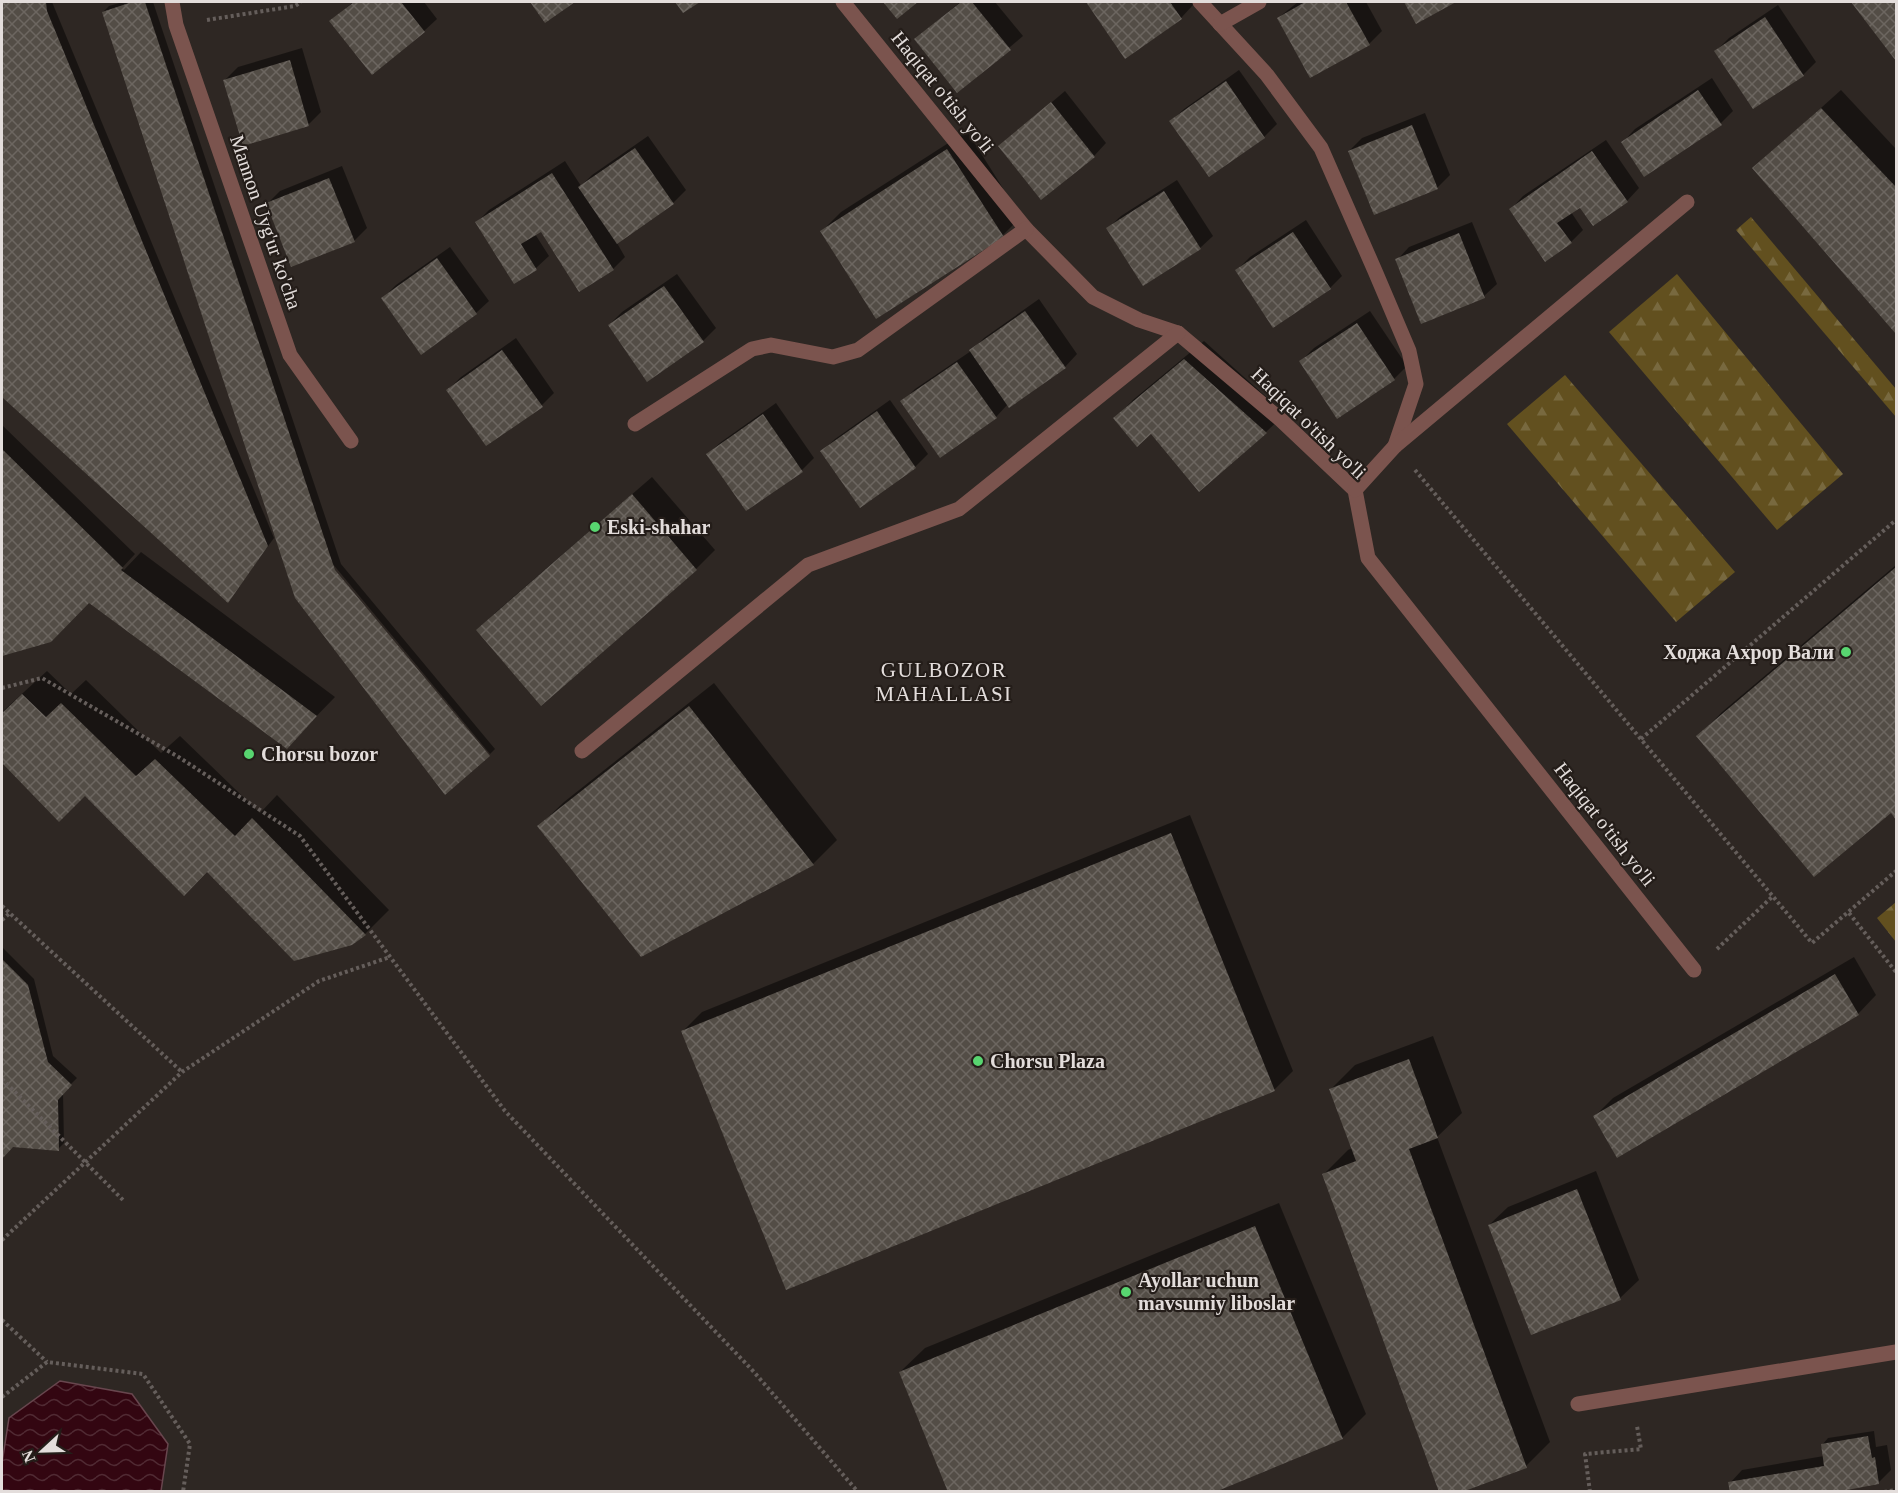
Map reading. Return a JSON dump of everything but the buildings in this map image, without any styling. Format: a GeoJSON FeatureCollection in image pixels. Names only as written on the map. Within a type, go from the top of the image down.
{"type":"FeatureCollection","features":[{"type":"Feature","properties":{"kind":"street","name":"Mannon Uyg'ur ko'cha"},"geometry":{"type":"LineString","coordinates":[[172,2],[176,25],[290,355],[351,441]]}},
{"type":"Feature","properties":{"kind":"street","name":"Haqiqat o'tish yo'li"},"geometry":{"type":"LineString","coordinates":[[843,2],[1026,229],[1093,297],[1138,320],[1178,333],[1281,420],[1354,490],[1368,558],[1694,970]]}},
{"type":"Feature","properties":{"kind":"street"},"geometry":{"type":"LineString","coordinates":[[1200,2],[1267,75],[1321,148],[1409,351],[1416,384],[1395,446]]}},
{"type":"Feature","properties":{"kind":"street"},"geometry":{"type":"LineString","coordinates":[[1220,24],[1259,2]]}},
{"type":"Feature","properties":{"kind":"street"},"geometry":{"type":"LineString","coordinates":[[1354,490],[1395,446],[1687,202]]}},
{"type":"Feature","properties":{"kind":"street"},"geometry":{"type":"LineString","coordinates":[[634,424],[752,349],[771,345],[833,357],[858,350],[1026,229]]}},
{"type":"Feature","properties":{"kind":"street"},"geometry":{"type":"LineString","coordinates":[[582,751],[808,566],[959,509],[1178,333]]}},
{"type":"Feature","properties":{"kind":"street"},"geometry":{"type":"LineString","coordinates":[[1578,1404],[1896,1352]]}},
{"type":"Feature","properties":{"kind":"path"},"geometry":{"type":"LineString","coordinates":[[176,25],[295,6],[301,2]]}},
{"type":"Feature","properties":{"kind":"path"},"geometry":{"type":"LineString","coordinates":[[1395,446],[1812,943],[1896,871]]}},
{"type":"Feature","properties":{"kind":"path"},"geometry":{"type":"LineString","coordinates":[[1641,739],[1896,520]]}},
{"type":"Feature","properties":{"kind":"path"},"geometry":{"type":"LineString","coordinates":[[2,688],[42,678],[177,756],[300,836],[505,1111],[754,1372],[858,1491]]}},
{"type":"Feature","properties":{"kind":"path"},"geometry":{"type":"LineString","coordinates":[[1694,970],[1773,897]]}},
{"type":"Feature","properties":{"kind":"path"},"geometry":{"type":"LineString","coordinates":[[2,906],[182,1072]]}},
{"type":"Feature","properties":{"kind":"path"},"geometry":{"type":"LineString","coordinates":[[2,920],[10,912]]}},
{"type":"Feature","properties":{"kind":"path"},"geometry":{"type":"LineString","coordinates":[[1849,913],[1896,972]]}},
{"type":"Feature","properties":{"kind":"path"},"geometry":{"type":"LineString","coordinates":[[2,1240],[182,1072],[319,981],[390,957]]}},
{"type":"Feature","properties":{"kind":"path"},"geometry":{"type":"LineString","coordinates":[[2,1079],[124,1201]]}},
{"type":"Feature","properties":{"kind":"path"},"geometry":{"type":"LineString","coordinates":[[2,1320],[47,1362],[143,1374],[190,1444],[183,1491]]}},
{"type":"Feature","properties":{"kind":"path"},"geometry":{"type":"LineString","coordinates":[[2,1397],[47,1362]]}},
{"type":"Feature","properties":{"kind":"path"},"geometry":{"type":"LineString","coordinates":[[1590,1491],[1585,1454],[1641,1449]]}},
{"type":"Feature","properties":{"kind":"path"},"geometry":{"type":"LineString","coordinates":[[1884,1491],[1896,1490]]}},
{"type":"Feature","properties":{"kind":"green space"},"geometry":{"type":"Polygon","coordinates":[[[1751,217],[1896,389],[1896,417],[1736,230],[1751,217]]]}},
{"type":"Feature","properties":{"kind":"green space"},"geometry":{"type":"Polygon","coordinates":[[[1677,274],[1843,474],[1777,530],[1609,332],[1677,274]]]}},
{"type":"Feature","properties":{"kind":"green space"},"geometry":{"type":"Polygon","coordinates":[[[1565,375],[1735,572],[1676,622],[1507,424],[1565,375]]]}},
{"type":"Feature","properties":{"kind":"green space"},"geometry":{"type":"Polygon","coordinates":[[[1896,902],[1896,942],[1877,918],[1896,902]]]}},
{"type":"Feature","properties":{"kind":"water"},"geometry":{"type":"Polygon","coordinates":[[[60,1381],[132,1394],[168,1444],[161,1491],[2,1491],[2,1463],[9,1418],[60,1381]]]}},
{"type":"Feature","properties":{"kind":"place","name":"Eski-shahar"},"geometry":{"type":"Point","coordinates":[595,527]}},
{"type":"Feature","properties":{"kind":"place","name":"Ходжа Ахрор Вали"},"geometry":{"type":"Point","coordinates":[1846,652]}},
{"type":"Feature","properties":{"kind":"place","name":"Chorsu bozor"},"geometry":{"type":"Point","coordinates":[249,754]}},
{"type":"Feature","properties":{"kind":"place","name":"Chorsu Plaza"},"geometry":{"type":"Point","coordinates":[978,1061]}},
{"type":"Feature","properties":{"kind":"place","name":"Ayollar uchun mavsumiy liboslar"},"geometry":{"type":"Point","coordinates":[1126,1292]}},
{"type":"Feature","properties":{"kind":"district","name":"GULBOZOR MAHALLASI"},"geometry":{"type":"Point","coordinates":[944,682]}}]}
